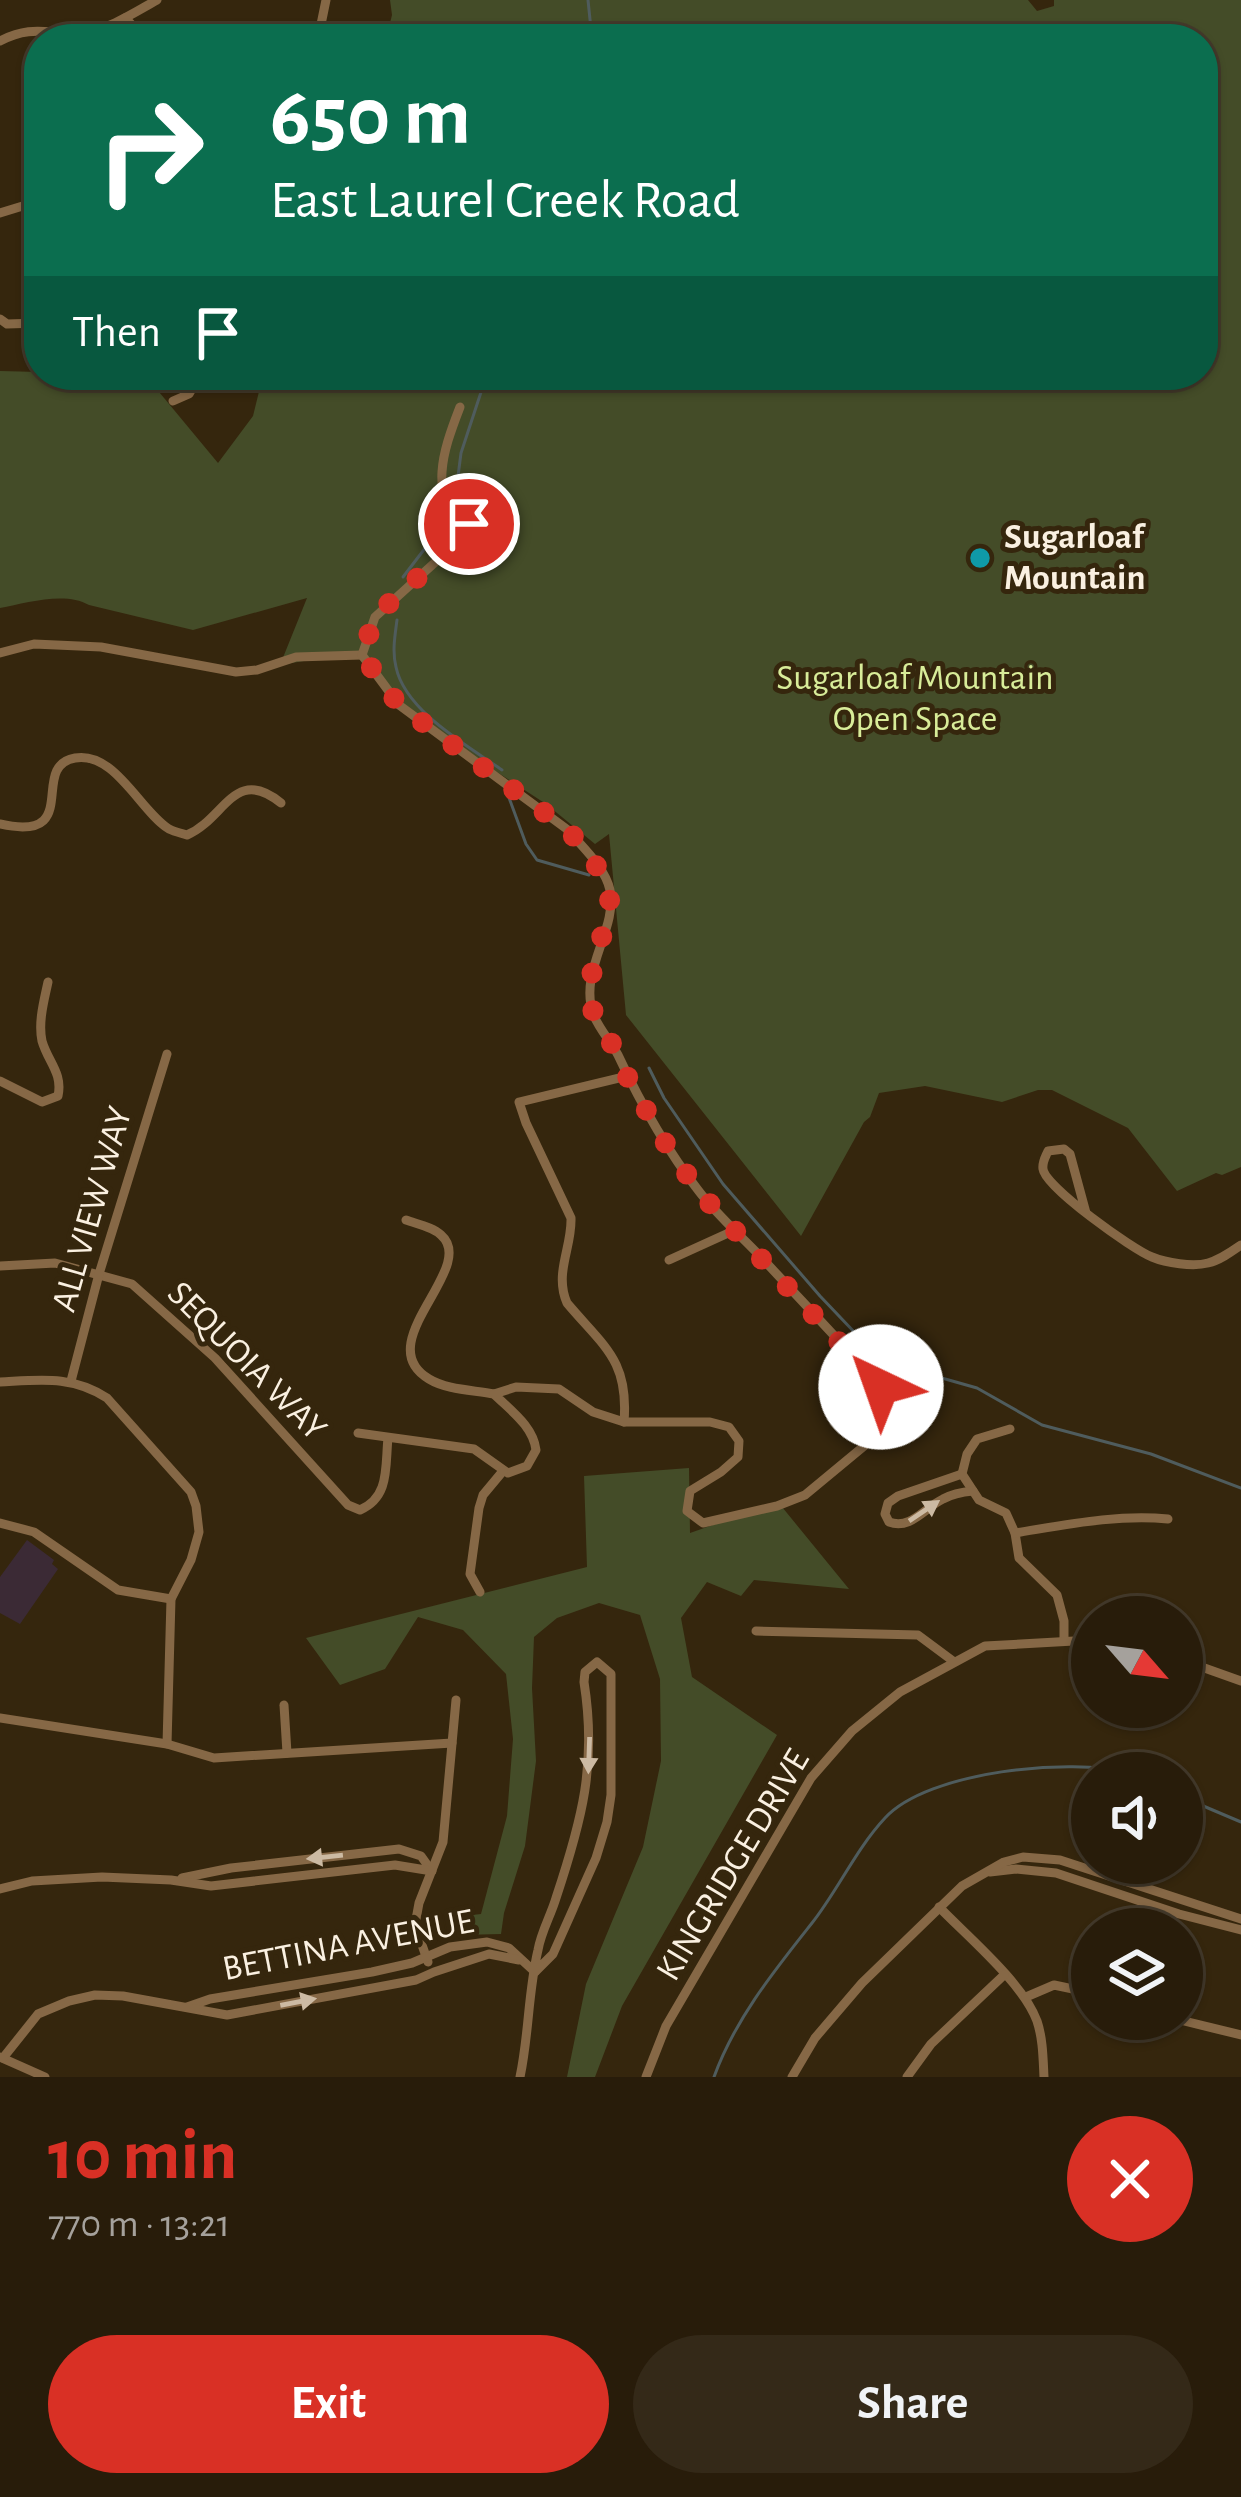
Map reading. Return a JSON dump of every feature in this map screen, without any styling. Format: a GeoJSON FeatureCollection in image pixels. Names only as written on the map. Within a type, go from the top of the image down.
{"type":"FeatureCollection","features":[{"type":"Feature","properties":{"kind":"street"},"geometry":{"type":"LineString","coordinates":[[109,24],[157,0]]}},
{"type":"Feature","properties":{"kind":"street"},"geometry":{"type":"LineString","coordinates":[[125,18],[131,24]]}},
{"type":"Feature","properties":{"kind":"street"},"geometry":{"type":"LineString","coordinates":[[173,400],[191,390]]}},
{"type":"Feature","properties":{"kind":"street"},"geometry":{"type":"LineString","coordinates":[[460,406],[440,466],[442,491],[460,537]]}},
{"type":"Feature","properties":{"kind":"street"},"geometry":{"type":"LineString","coordinates":[[362,655],[375,616],[469,524]]}},
{"type":"Feature","properties":{"kind":"street"},"geometry":{"type":"LineString","coordinates":[[0,653],[34,644],[101,647],[236,671],[257,670],[296,657],[362,655]]}},
{"type":"Feature","properties":{"kind":"street"},"geometry":{"type":"LineString","coordinates":[[362,655],[399,705],[568,830],[591,856],[610,891],[609,915],[592,966],[592,1006],[627,1076],[699,1192],[904,1413],[805,1496],[703,1522],[687,1510],[690,1491],[738,1457],[740,1441],[729,1427],[710,1422],[624,1422],[593,1412],[559,1388],[516,1387],[494,1394],[434,1382],[420,1372],[411,1346],[414,1329],[451,1255],[442,1235],[406,1220]]}},
{"type":"Feature","properties":{"kind":"street"},"geometry":{"type":"LineString","coordinates":[[0,824],[29,829],[43,821],[57,770],[64,761],[79,757],[109,768],[169,828],[187,835],[203,828],[229,797],[241,791],[267,791],[281,803]]}},
{"type":"Feature","properties":{"kind":"street"},"geometry":{"type":"LineString","coordinates":[[0,1081],[42,1102],[58,1096],[61,1081],[42,1041],[41,1015],[48,982]]}},
{"type":"Feature","properties":{"kind":"street","name":"ALL VIEW WAY"},"geometry":{"type":"LineString","coordinates":[[71,1381],[166,1054]]}},
{"type":"Feature","properties":{"kind":"street"},"geometry":{"type":"LineString","coordinates":[[624,1422],[626,1394],[619,1366],[562,1292],[571,1218],[519,1102],[627,1076]]}},
{"type":"Feature","properties":{"kind":"street"},"geometry":{"type":"LineString","coordinates":[[1086,1214],[1070,1154],[1064,1149],[1048,1151],[1042,1164],[1044,1175],[1086,1214],[1154,1258],[1205,1264],[1241,1244]]}},
{"type":"Feature","properties":{"kind":"street"},"geometry":{"type":"LineString","coordinates":[[669,1260],[735,1230]]}},
{"type":"Feature","properties":{"kind":"street","name":"SEQUOIA WAY"},"geometry":{"type":"LineString","coordinates":[[0,1266],[55,1263],[132,1283],[215,1358],[348,1505],[360,1510],[377,1499],[383,1487],[388,1438]]}},
{"type":"Feature","properties":{"kind":"street"},"geometry":{"type":"LineString","coordinates":[[0,1382],[71,1381],[92,1388],[107,1398],[191,1492],[199,1532],[171,1599],[167,1744]]}},
{"type":"Feature","properties":{"kind":"street"},"geometry":{"type":"LineString","coordinates":[[480,1592],[470,1566],[478,1508],[488,1486],[503,1472],[527,1466],[536,1444],[528,1427],[494,1394]]}},
{"type":"Feature","properties":{"kind":"street"},"geometry":{"type":"LineString","coordinates":[[1010,1429],[977,1439],[962,1474],[979,1500],[1006,1513],[1016,1533],[1019,1558],[1057,1594],[1064,1640]]}},
{"type":"Feature","properties":{"kind":"street"},"geometry":{"type":"LineString","coordinates":[[358,1433],[474,1449],[503,1472]]}},
{"type":"Feature","properties":{"kind":"street"},"geometry":{"type":"LineString","coordinates":[[962,1474],[898,1496],[888,1503],[889,1522],[910,1522],[944,1498],[973,1491]]}},
{"type":"Feature","properties":{"kind":"street"},"geometry":{"type":"LineString","coordinates":[[1016,1533],[1087,1522],[1168,1519]]}},
{"type":"Feature","properties":{"kind":"street"},"geometry":{"type":"LineString","coordinates":[[0,1523],[34,1532],[118,1590],[171,1599]]}},
{"type":"Feature","properties":{"kind":"street"},"geometry":{"type":"LineString","coordinates":[[756,1631],[918,1635],[953,1661]]}},
{"type":"Feature","properties":{"kind":"street","name":"KINGRIDGE DRIVE"},"geometry":{"type":"LineString","coordinates":[[646,2077],[666,2026],[811,1778],[853,1731],[900,1692],[985,1646],[1071,1640]]}},
{"type":"Feature","properties":{"kind":"street"},"geometry":{"type":"LineString","coordinates":[[520,2077],[538,1948],[583,1810],[590,1756],[585,1672],[597,1662],[610,1674],[607,1822],[554,1954],[535,1972]]}},
{"type":"Feature","properties":{"kind":"street"},"geometry":{"type":"LineString","coordinates":[[1203,1668],[1241,1682]]}},
{"type":"Feature","properties":{"kind":"street"},"geometry":{"type":"LineString","coordinates":[[434,1972],[415,1924],[443,1842],[455,1700]]}},
{"type":"Feature","properties":{"kind":"street"},"geometry":{"type":"LineString","coordinates":[[284,1705],[287,1753]]}},
{"type":"Feature","properties":{"kind":"street"},"geometry":{"type":"LineString","coordinates":[[0,1718],[167,1744],[214,1758],[452,1743]]}},
{"type":"Feature","properties":{"kind":"street"},"geometry":{"type":"LineString","coordinates":[[171,1880],[231,1868],[399,1849],[421,1856],[432,1871]]}},
{"type":"Feature","properties":{"kind":"street"},"geometry":{"type":"LineString","coordinates":[[792,2077],[833,2015],[939,1907],[962,1886],[1004,1862],[1023,1857],[1060,1860],[1241,1919]]}},
{"type":"Feature","properties":{"kind":"street"},"geometry":{"type":"LineString","coordinates":[[0,1889],[32,1881],[102,1877],[211,1886],[395,1865],[432,1871]]}},
{"type":"Feature","properties":{"kind":"street"},"geometry":{"type":"LineString","coordinates":[[985,1872],[1056,1873],[1241,1930]]}},
{"type":"Feature","properties":{"kind":"street"},"geometry":{"type":"LineString","coordinates":[[939,1907],[1026,1997],[1042,2041],[1043,2077]]}},
{"type":"Feature","properties":{"kind":"street","name":"BETTINA AVENUE"},"geometry":{"type":"LineString","coordinates":[[182,2008],[210,1999],[372,1972],[412,1963],[450,1947],[488,1942],[509,1948],[535,1972]]}},
{"type":"Feature","properties":{"kind":"street","name":"BETTINA AVENUE"},"geometry":{"type":"LineString","coordinates":[[1,2058],[38,2014],[94,1995],[227,2015],[416,1980],[489,1954],[519,1960]]}},
{"type":"Feature","properties":{"kind":"street"},"geometry":{"type":"LineString","coordinates":[[907,2077],[931,2044],[1004,1975]]}},
{"type":"Feature","properties":{"kind":"street"},"geometry":{"type":"LineString","coordinates":[[1026,1997],[1054,1985],[1071,1989]]}},
{"type":"Feature","properties":{"kind":"street"},"geometry":{"type":"LineString","coordinates":[[1203,2026],[1241,2035]]}},
{"type":"Feature","properties":{"kind":"street"},"geometry":{"type":"LineString","coordinates":[[1,2058],[45,2077]]}},
{"type":"Feature","properties":{"kind":"shaded area"},"geometry":{"type":"Polygon","coordinates":[[[27,1540],[54,1560],[58,1569],[20,1624],[0,1613],[0,1577],[27,1540]]]}},
{"type":"Feature","properties":{"kind":"green space","name":"Sugarloaf Mountain Open Space"},"geometry":{"type":"Polygon","coordinates":[[[390,0],[1028,0],[1037,11],[1054,6],[1054,0],[1241,0],[1241,1167],[1177,1191],[1128,1128],[1052,1090],[1002,1102],[925,1086],[879,1093],[801,1236],[626,1015],[609,834],[595,844],[546,804],[397,707],[359,659],[280,665],[307,598],[193,630],[69,599],[0,608],[0,371],[24,372],[24,390],[157,390],[218,463],[253,416],[259,390],[1218,390],[1218,24],[390,24],[390,0]]]}},
{"type":"Feature","properties":{"kind":"green space"},"geometry":{"type":"Polygon","coordinates":[[[689,1468],[690,1533],[778,1502],[849,1589],[754,1580],[741,1596],[707,1582],[681,1618],[692,1677],[777,1735],[622,2006],[595,2077],[567,2077],[586,1984],[643,1847],[661,1761],[660,1679],[640,1615],[599,1603],[557,1618],[534,1637],[536,1761],[525,1846],[501,1934],[461,1935],[472,1915],[481,1914],[507,1816],[513,1739],[506,1674],[463,1630],[418,1617],[385,1669],[340,1685],[306,1638],[587,1567],[584,1476],[689,1468]]]}},
{"type":"Feature","properties":{"kind":"waterway"},"geometry":{"type":"LineString","coordinates":[[588,0],[590,24]]}},
{"type":"Feature","properties":{"kind":"waterway"},"geometry":{"type":"LineString","coordinates":[[456,492],[461,453],[482,390]]}},
{"type":"Feature","properties":{"kind":"waterway"},"geometry":{"type":"LineString","coordinates":[[403,577],[436,534]]}},
{"type":"Feature","properties":{"kind":"waterway"},"geometry":{"type":"LineString","coordinates":[[397,620],[395,661],[412,698],[440,726],[502,770]]}},
{"type":"Feature","properties":{"kind":"waterway"},"geometry":{"type":"LineString","coordinates":[[508,795],[537,860],[589,875]]}},
{"type":"Feature","properties":{"kind":"waterway"},"geometry":{"type":"LineString","coordinates":[[649,1068],[723,1184],[876,1355],[977,1388],[1042,1425],[1151,1454],[1241,1488]]}},
{"type":"Feature","properties":{"kind":"waterway"},"geometry":{"type":"LineString","coordinates":[[714,2077],[757,1996],[885,1818],[905,1802],[966,1779],[1071,1767]]}},
{"type":"Feature","properties":{"kind":"waterway"},"geometry":{"type":"LineString","coordinates":[[1203,1806],[1241,1822]]}},
{"type":"Feature","properties":{"kind":"place","name":"Sugarloaf Mountain"},"geometry":{"type":"Point","coordinates":[980,558]}},
{"type":"Feature","properties":{"kind":"route"},"geometry":{"type":"LineString","coordinates":[[469,524],[452,547],[375,616],[362,655],[399,705],[568,830],[591,856],[610,891],[609,915],[592,966],[594,1016],[662,1138],[699,1192],[881,1387]]}}]}
